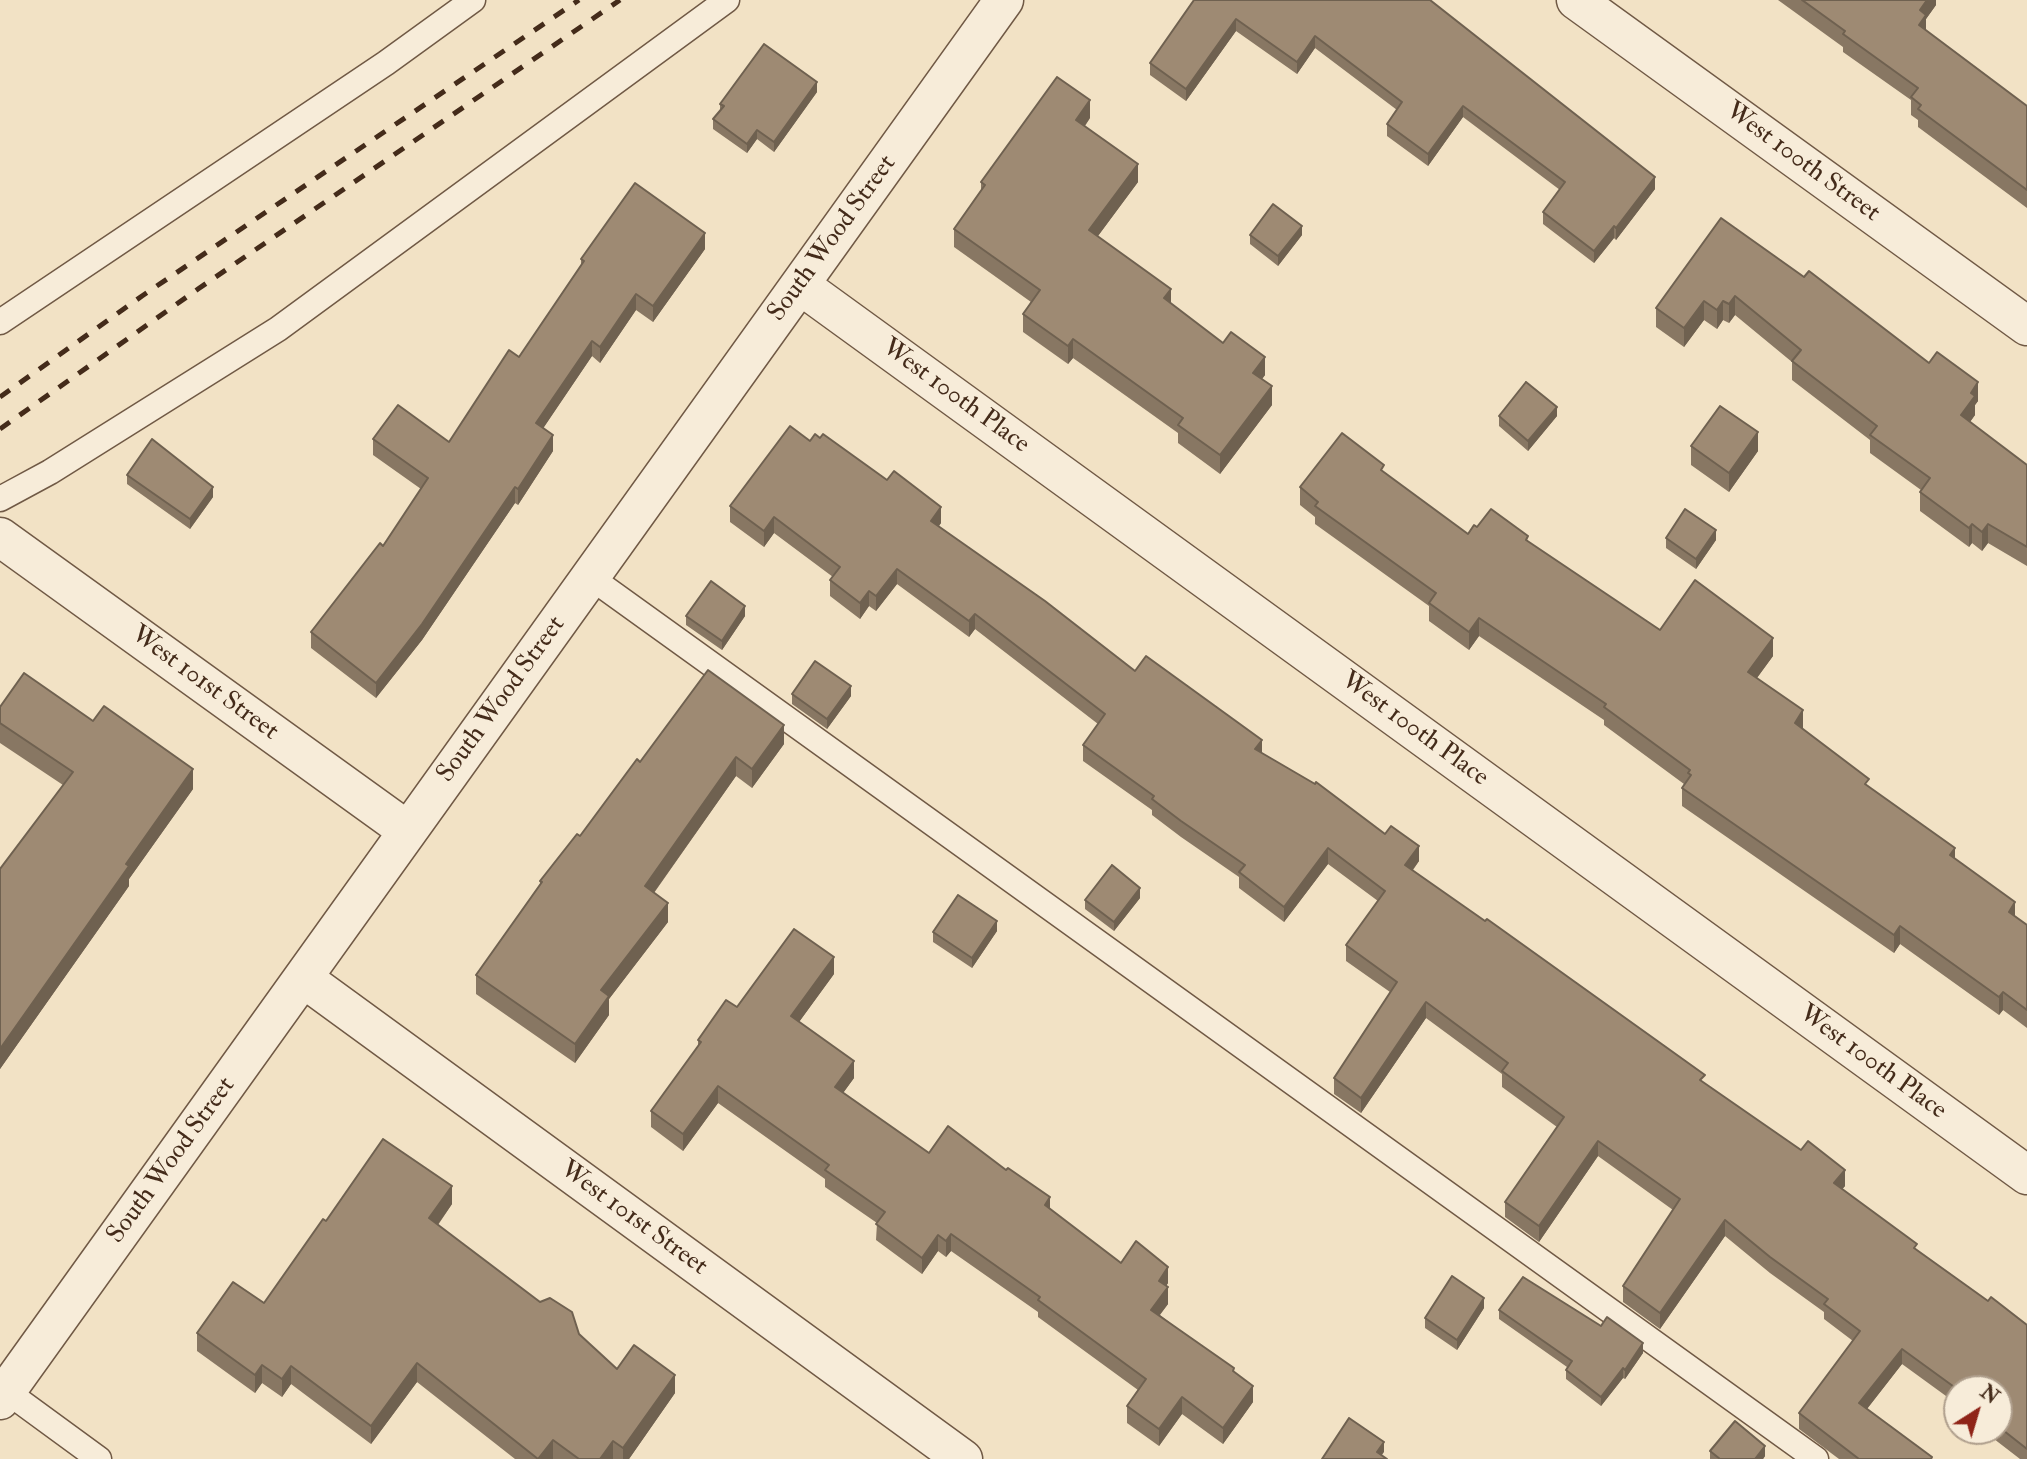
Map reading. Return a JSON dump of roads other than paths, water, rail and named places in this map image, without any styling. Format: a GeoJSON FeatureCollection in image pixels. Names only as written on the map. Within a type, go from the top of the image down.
{"type":"FeatureCollection","features":[{"type":"Feature","properties":{"kind":"street","name":"South Wood Street"},"geometry":{"type":"LineString","coordinates":[[3,1396],[1004,0]]}},
{"type":"Feature","properties":{"kind":"street","name":"West 100th Street"},"geometry":{"type":"LineString","coordinates":[[1576,0],[2027,327]]}},
{"type":"Feature","properties":{"kind":"street","name":"West 100th Place"},"geometry":{"type":"LineString","coordinates":[[800,285],[2027,1175]]}},
{"type":"Feature","properties":{"kind":"street","name":"West 101st Street"},"geometry":{"type":"LineString","coordinates":[[0,537],[408,831]]}},
{"type":"Feature","properties":{"kind":"street","name":"West 101st Street"},"geometry":{"type":"LineString","coordinates":[[303,978],[963,1459]]}},
{"type":"Feature","properties":{"kind":"lane"},"geometry":{"type":"LineString","coordinates":[[0,321],[386,63],[472,0]]}},
{"type":"Feature","properties":{"kind":"lane"},"geometry":{"type":"LineString","coordinates":[[0,499],[50,472],[278,328],[726,0]]}},
{"type":"Feature","properties":{"kind":"lane"},"geometry":{"type":"LineString","coordinates":[[590,577],[1816,1459]]}},
{"type":"Feature","properties":{"kind":"lane"},"geometry":{"type":"LineString","coordinates":[[3,1396],[99,1459]]}},
{"type":"Feature","properties":{"kind":"railway"},"geometry":{"type":"LineString","coordinates":[[0,397],[142,296],[579,0]]}},
{"type":"Feature","properties":{"kind":"railway"},"geometry":{"type":"LineString","coordinates":[[0,429],[198,289],[620,0]]}}]}
